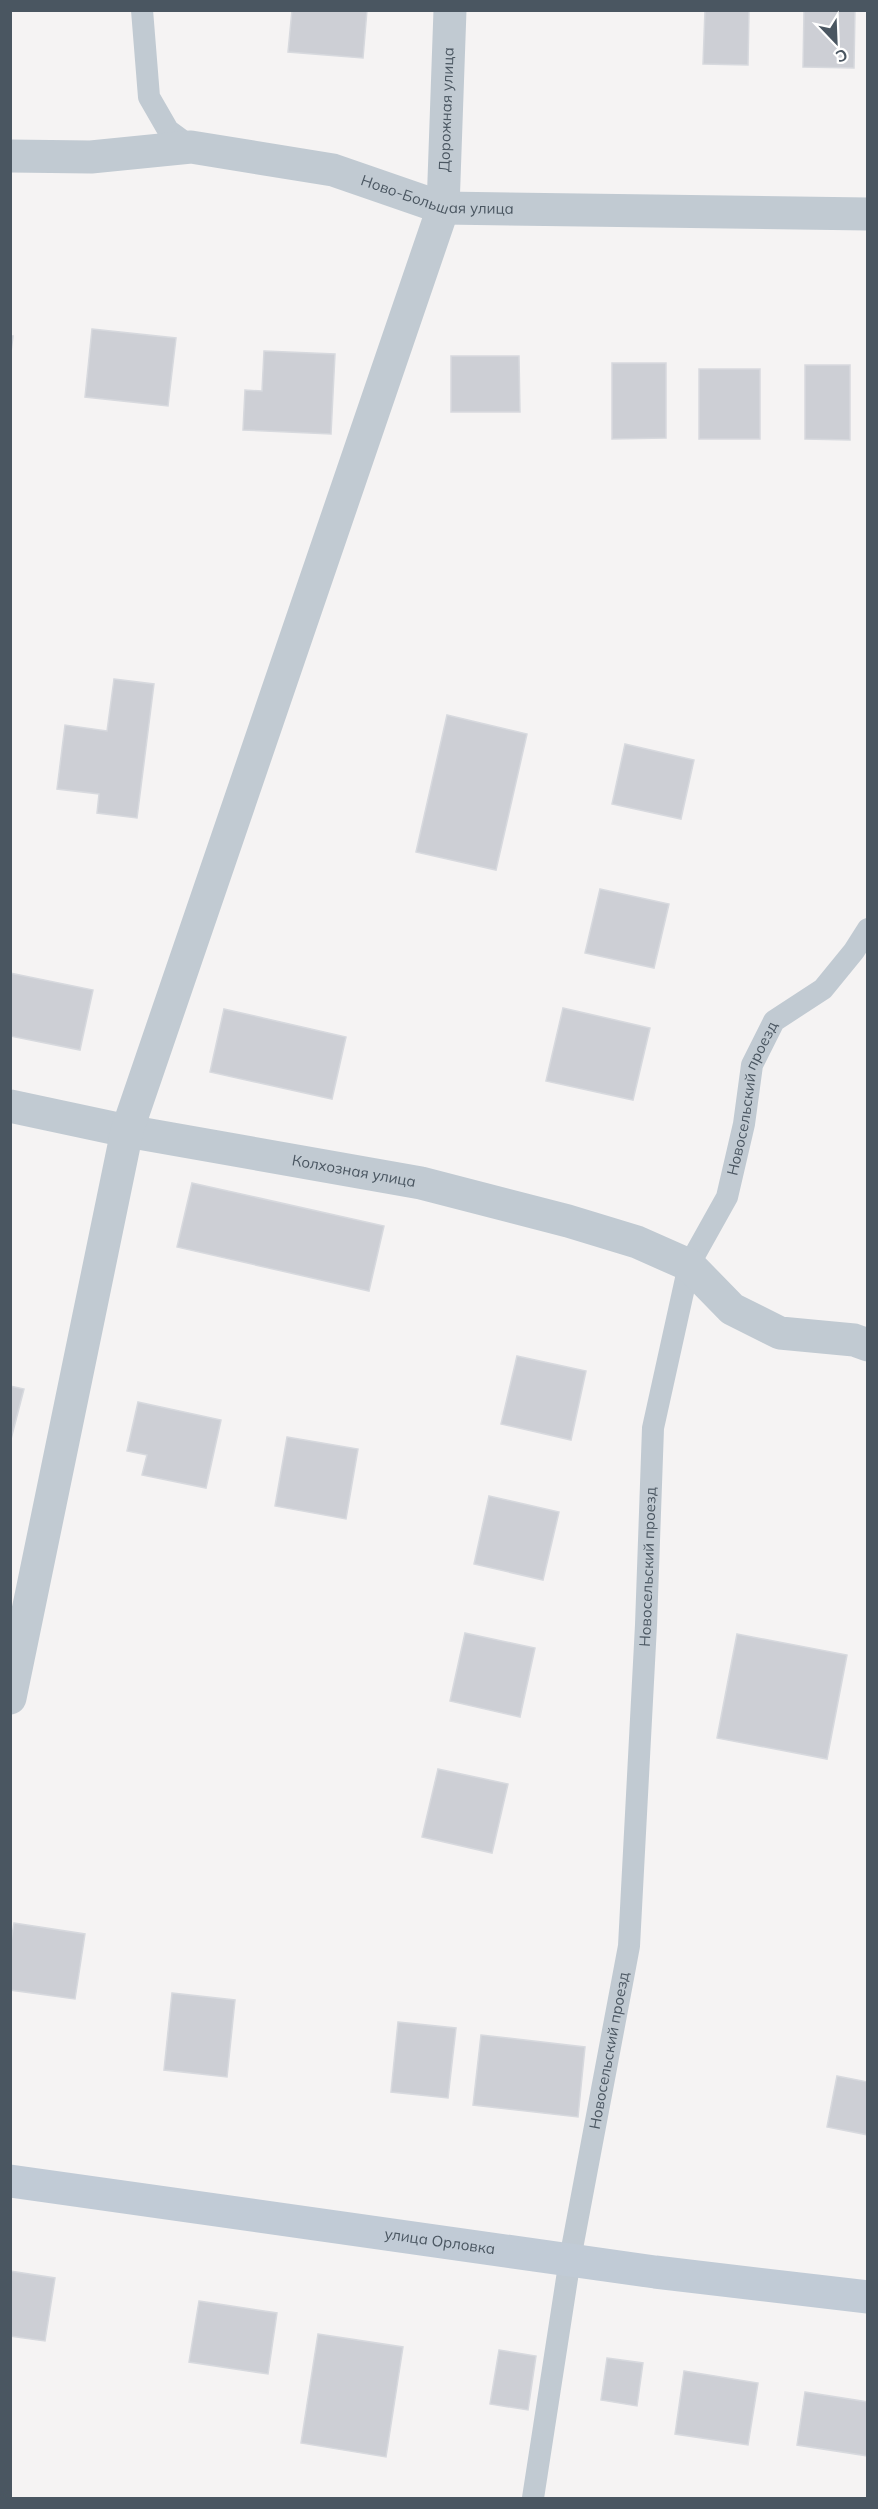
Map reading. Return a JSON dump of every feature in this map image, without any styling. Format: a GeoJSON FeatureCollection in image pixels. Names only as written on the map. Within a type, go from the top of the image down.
{"type":"FeatureCollection","features":[{"type":"Feature","properties":{"kind":"street","name":"Дорожная улица"},"geometry":{"type":"LineString","coordinates":[[10,1698],[127,1131],[443,208],[450,10]]}},
{"type":"Feature","properties":{"kind":"street","name":"Ново-Большая улица"},"geometry":{"type":"LineString","coordinates":[[10,156],[91,157],[191,147],[333,171],[443,208],[867,214]]}},
{"type":"Feature","properties":{"kind":"street","name":"Колхозная улица"},"geometry":{"type":"LineString","coordinates":[[10,1106],[127,1131],[421,1183],[636,1242],[689,1265]]}},
{"type":"Feature","properties":{"kind":"street"},"geometry":{"type":"LineString","coordinates":[[689,1265],[732,1309],[780,1333],[854,1340],[867,1345]]}},
{"type":"Feature","properties":{"kind":"street","name":"улица Орловка"},"geometry":{"type":"LineString","coordinates":[[10,2181],[570,2259],[867,2297]]}},
{"type":"Feature","properties":{"kind":"lane"},"geometry":{"type":"LineString","coordinates":[[142,10],[149,98],[168,130],[191,147]]}},
{"type":"Feature","properties":{"kind":"lane","name":"Новосельский проезд"},"geometry":{"type":"LineString","coordinates":[[533,2499],[570,2259],[629,1946],[646,1625],[653,1428],[689,1265],[728,1197],[744,1124],[752,1065],[774,1021],[823,989],[854,951],[867,929]]}},
{"type":"Feature","properties":{"kind":"building"},"geometry":{"type":"Polygon","coordinates":[[[292,10],[367,10],[363,58],[288,52],[292,10]]]}},
{"type":"Feature","properties":{"kind":"building"},"geometry":{"type":"Polygon","coordinates":[[[705,10],[749,10],[748,65],[703,64],[705,10]]]}},
{"type":"Feature","properties":{"kind":"building"},"geometry":{"type":"Polygon","coordinates":[[[804,10],[855,10],[854,68],[803,67],[804,10]]]}},
{"type":"Feature","properties":{"kind":"building"},"geometry":{"type":"Polygon","coordinates":[[[92,329],[176,338],[168,406],[85,397],[92,329]]]}},
{"type":"Feature","properties":{"kind":"building"},"geometry":{"type":"Polygon","coordinates":[[[10,336],[13,336],[10,361],[10,336]]]}},
{"type":"Feature","properties":{"kind":"building"},"geometry":{"type":"Polygon","coordinates":[[[264,351],[335,354],[331,434],[243,430],[245,390],[262,391],[264,351]]]}},
{"type":"Feature","properties":{"kind":"building"},"geometry":{"type":"Polygon","coordinates":[[[451,356],[519,356],[520,412],[451,412],[451,356]]]}},
{"type":"Feature","properties":{"kind":"building"},"geometry":{"type":"Polygon","coordinates":[[[612,363],[666,363],[666,438],[612,439],[612,363]]]}},
{"type":"Feature","properties":{"kind":"building"},"geometry":{"type":"Polygon","coordinates":[[[805,365],[850,365],[850,440],[805,439],[805,365]]]}},
{"type":"Feature","properties":{"kind":"building"},"geometry":{"type":"Polygon","coordinates":[[[699,369],[760,369],[760,439],[699,439],[699,369]]]}},
{"type":"Feature","properties":{"kind":"building"},"geometry":{"type":"Polygon","coordinates":[[[114,679],[154,684],[137,818],[97,813],[99,794],[57,789],[65,725],[107,731],[114,679]]]}},
{"type":"Feature","properties":{"kind":"building"},"geometry":{"type":"Polygon","coordinates":[[[447,715],[527,734],[496,870],[416,852],[447,715]]]}},
{"type":"Feature","properties":{"kind":"building"},"geometry":{"type":"Polygon","coordinates":[[[625,744],[694,760],[681,819],[612,804],[625,744]]]}},
{"type":"Feature","properties":{"kind":"building"},"geometry":{"type":"Polygon","coordinates":[[[600,889],[669,904],[654,968],[585,953],[600,889]]]}},
{"type":"Feature","properties":{"kind":"building"},"geometry":{"type":"Polygon","coordinates":[[[10,973],[93,990],[80,1050],[10,1036],[10,973]]]}},
{"type":"Feature","properties":{"kind":"building"},"geometry":{"type":"Polygon","coordinates":[[[563,1008],[650,1028],[633,1100],[546,1081],[563,1008]]]}},
{"type":"Feature","properties":{"kind":"building"},"geometry":{"type":"Polygon","coordinates":[[[224,1009],[346,1037],[332,1099],[210,1072],[224,1009]]]}},
{"type":"Feature","properties":{"kind":"building"},"geometry":{"type":"Polygon","coordinates":[[[192,1183],[384,1226],[369,1291],[177,1247],[192,1183]]]}},
{"type":"Feature","properties":{"kind":"building"},"geometry":{"type":"Polygon","coordinates":[[[517,1356],[586,1371],[571,1440],[501,1424],[517,1356]]]}},
{"type":"Feature","properties":{"kind":"building"},"geometry":{"type":"Polygon","coordinates":[[[10,1386],[24,1389],[10,1443],[10,1386]]]}},
{"type":"Feature","properties":{"kind":"building"},"geometry":{"type":"Polygon","coordinates":[[[138,1402],[221,1420],[206,1488],[142,1475],[147,1455],[127,1451],[138,1402]]]}},
{"type":"Feature","properties":{"kind":"building"},"geometry":{"type":"Polygon","coordinates":[[[287,1437],[358,1449],[346,1519],[275,1506],[287,1437]]]}},
{"type":"Feature","properties":{"kind":"building"},"geometry":{"type":"Polygon","coordinates":[[[489,1496],[559,1512],[543,1580],[474,1564],[489,1496]]]}},
{"type":"Feature","properties":{"kind":"building"},"geometry":{"type":"Polygon","coordinates":[[[465,1633],[535,1648],[520,1717],[450,1701],[465,1633]]]}},
{"type":"Feature","properties":{"kind":"building"},"geometry":{"type":"Polygon","coordinates":[[[737,1634],[847,1655],[827,1759],[717,1738],[737,1634]]]}},
{"type":"Feature","properties":{"kind":"building"},"geometry":{"type":"Polygon","coordinates":[[[438,1769],[508,1784],[492,1853],[422,1837],[438,1769]]]}},
{"type":"Feature","properties":{"kind":"building"},"geometry":{"type":"Polygon","coordinates":[[[14,1923],[85,1934],[75,1999],[10,1990],[10,1948],[14,1923]]]}},
{"type":"Feature","properties":{"kind":"building"},"geometry":{"type":"Polygon","coordinates":[[[172,1993],[235,2000],[227,2077],[164,2070],[172,1993]]]}},
{"type":"Feature","properties":{"kind":"building"},"geometry":{"type":"Polygon","coordinates":[[[398,2022],[456,2028],[448,2098],[391,2092],[398,2022]]]}},
{"type":"Feature","properties":{"kind":"building"},"geometry":{"type":"Polygon","coordinates":[[[481,2035],[585,2047],[578,2117],[473,2105],[481,2035]]]}},
{"type":"Feature","properties":{"kind":"building"},"geometry":{"type":"Polygon","coordinates":[[[837,2076],[868,2082],[868,2135],[827,2127],[837,2076]]]}},
{"type":"Feature","properties":{"kind":"building"},"geometry":{"type":"Polygon","coordinates":[[[10,2271],[55,2278],[45,2341],[10,2336],[10,2271]]]}},
{"type":"Feature","properties":{"kind":"building"},"geometry":{"type":"Polygon","coordinates":[[[199,2301],[277,2313],[268,2374],[189,2362],[199,2301]]]}},
{"type":"Feature","properties":{"kind":"building"},"geometry":{"type":"Polygon","coordinates":[[[318,2334],[403,2347],[386,2457],[301,2443],[318,2334]]]}},
{"type":"Feature","properties":{"kind":"building"},"geometry":{"type":"Polygon","coordinates":[[[499,2350],[536,2356],[528,2410],[490,2404],[499,2350]]]}},
{"type":"Feature","properties":{"kind":"building"},"geometry":{"type":"Polygon","coordinates":[[[607,2358],[643,2363],[637,2406],[601,2400],[607,2358]]]}},
{"type":"Feature","properties":{"kind":"building"},"geometry":{"type":"Polygon","coordinates":[[[684,2371],[758,2383],[748,2445],[675,2434],[684,2371]]]}},
{"type":"Feature","properties":{"kind":"building"},"geometry":{"type":"Polygon","coordinates":[[[805,2392],[868,2402],[868,2456],[797,2445],[805,2392]]]}}]}
